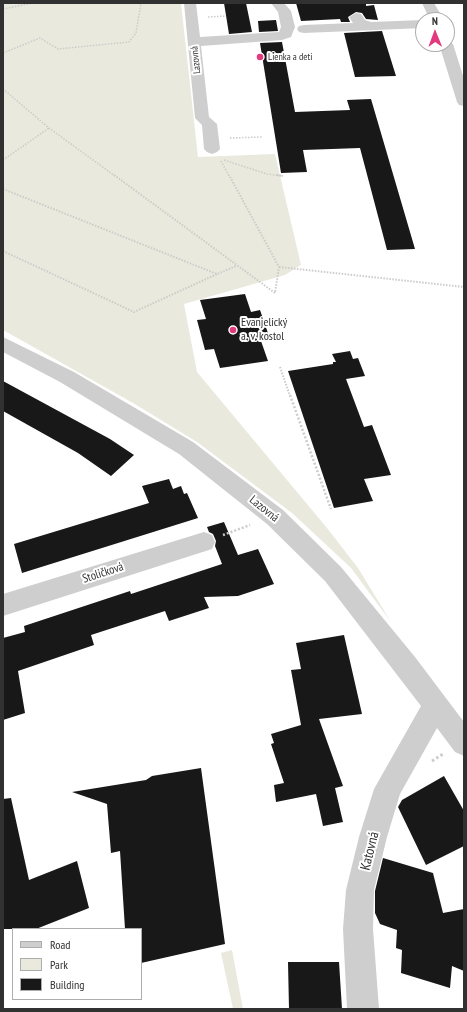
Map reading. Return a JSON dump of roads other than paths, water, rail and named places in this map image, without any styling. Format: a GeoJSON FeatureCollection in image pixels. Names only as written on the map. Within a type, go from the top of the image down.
{"type":"FeatureCollection","features":[{"type":"Feature","properties":{"kind":"street","name":"Lazovná"},"geometry":{"type":"LineString","coordinates":[[190,3],[202,118],[209,124],[212,149]]}},
{"type":"Feature","properties":{"kind":"street"},"geometry":{"type":"LineString","coordinates":[[194,42],[282,36],[286,34],[288,27],[284,12],[277,3]]}},
{"type":"Feature","properties":{"kind":"street"},"geometry":{"type":"LineString","coordinates":[[428,3],[433,12]]}},
{"type":"Feature","properties":{"kind":"street"},"geometry":{"type":"LineString","coordinates":[[356,17],[360,23],[371,26]]}},
{"type":"Feature","properties":{"kind":"street"},"geometry":{"type":"LineString","coordinates":[[304,29],[415,24]]}},
{"type":"Feature","properties":{"kind":"street"},"geometry":{"type":"LineString","coordinates":[[448,52],[464,102]]}},
{"type":"Feature","properties":{"kind":"street","name":"Lazovná"},"geometry":{"type":"LineString","coordinates":[[3,344],[93,392],[186,448],[275,517],[333,574],[397,653],[435,706],[464,742]]}},
{"type":"Feature","properties":{"kind":"street","name":"Stoličková"},"geometry":{"type":"LineString","coordinates":[[3,605],[204,542]]}},
{"type":"Feature","properties":{"kind":"street","name":"Katovná"},"geometry":{"type":"LineString","coordinates":[[363,1009],[358,929],[360,890],[373,837],[388,789],[435,706]]}},
{"type":"Feature","properties":{"kind":"place","name":"Lienka a deti"},"geometry":{"type":"Point","coordinates":[260,57]}},
{"type":"Feature","properties":{"kind":"place","name":"Evanjelický a. v. kostol"},"geometry":{"type":"Point","coordinates":[233,330]}}]}
